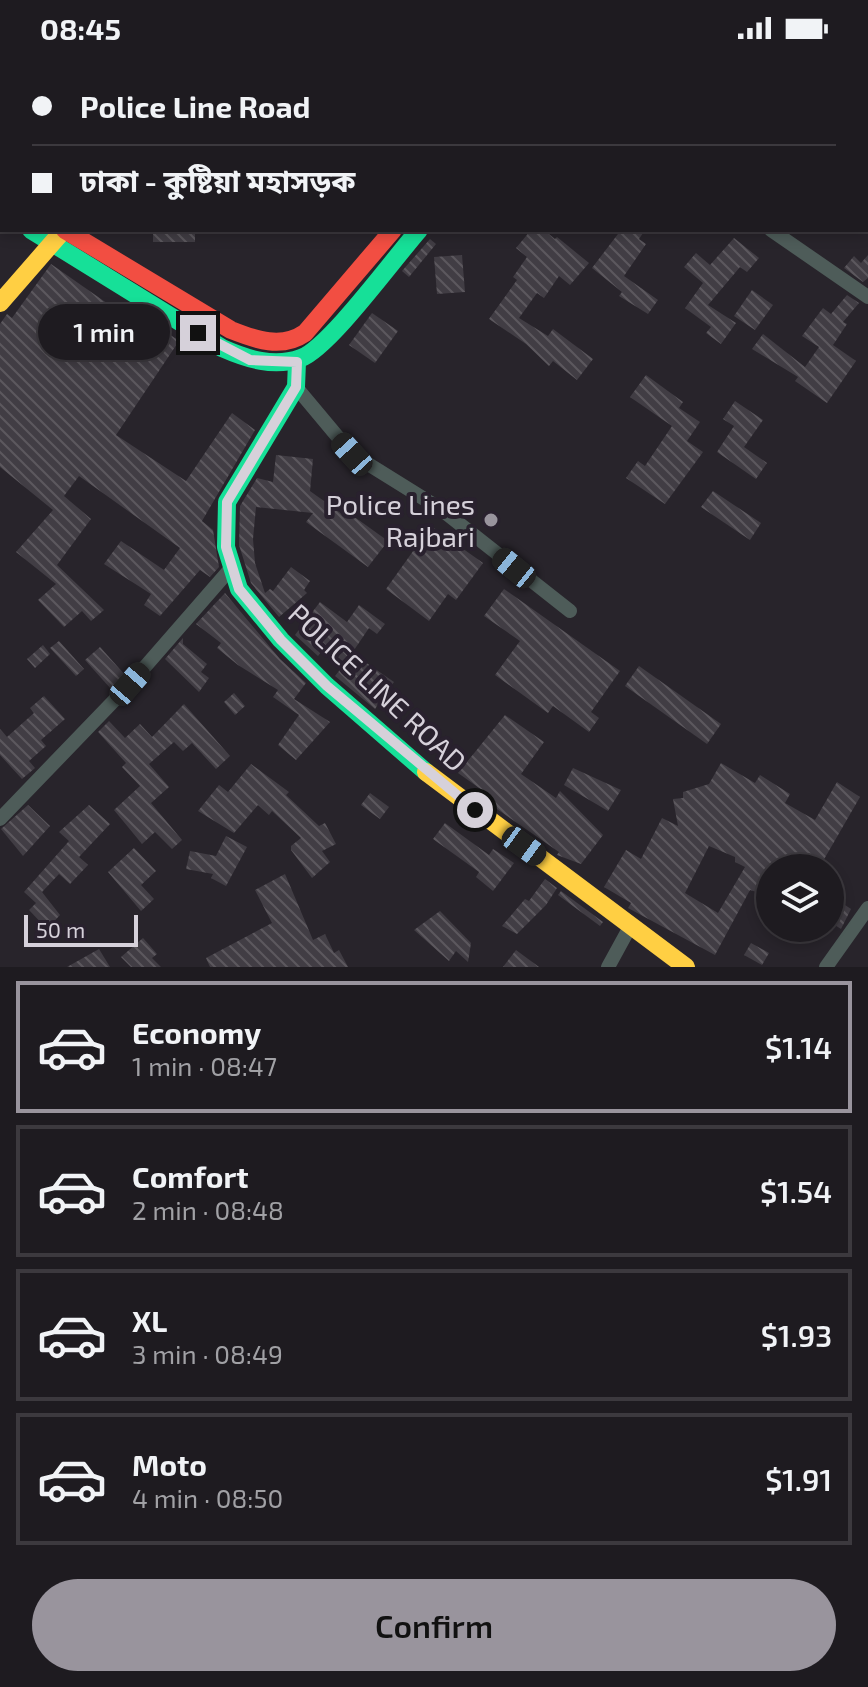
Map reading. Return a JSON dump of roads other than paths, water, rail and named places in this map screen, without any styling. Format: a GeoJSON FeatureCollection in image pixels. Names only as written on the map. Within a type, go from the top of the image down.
{"type":"FeatureCollection","features":[{"type":"Feature","properties":{"kind":"main road"},"geometry":{"type":"LineString","coordinates":[[60,234],[231,330],[275,344],[292,342],[305,333],[391,232]]}},
{"type":"Feature","properties":{"kind":"main road"},"geometry":{"type":"LineString","coordinates":[[60,234],[222,348],[250,360],[297,362],[332,335],[417,232]]}},
{"type":"Feature","properties":{"kind":"main road"},"geometry":{"type":"LineString","coordinates":[[0,303],[60,234]]}},
{"type":"Feature","properties":{"kind":"main road","name":"POLICE LINE ROAD"},"geometry":{"type":"LineString","coordinates":[[297,362],[296,387],[227,502],[225,523],[239,589],[281,640],[327,686],[450,793],[686,967]]}},
{"type":"Feature","properties":{"kind":"street"},"geometry":{"type":"LineString","coordinates":[[774,232],[868,297]]}},
{"type":"Feature","properties":{"kind":"street"},"geometry":{"type":"LineString","coordinates":[[296,387],[352,454],[442,510],[570,611]]}},
{"type":"Feature","properties":{"kind":"street"},"geometry":{"type":"LineString","coordinates":[[0,819],[130,684],[232,567]]}},
{"type":"Feature","properties":{"kind":"street"},"geometry":{"type":"LineString","coordinates":[[826,967],[868,908]]}},
{"type":"Feature","properties":{"kind":"street"},"geometry":{"type":"LineString","coordinates":[[608,967],[631,925]]}},
{"type":"Feature","properties":{"kind":"place","name":"Police Lines Rajbari"},"geometry":{"type":"Point","coordinates":[491,520]}}]}
